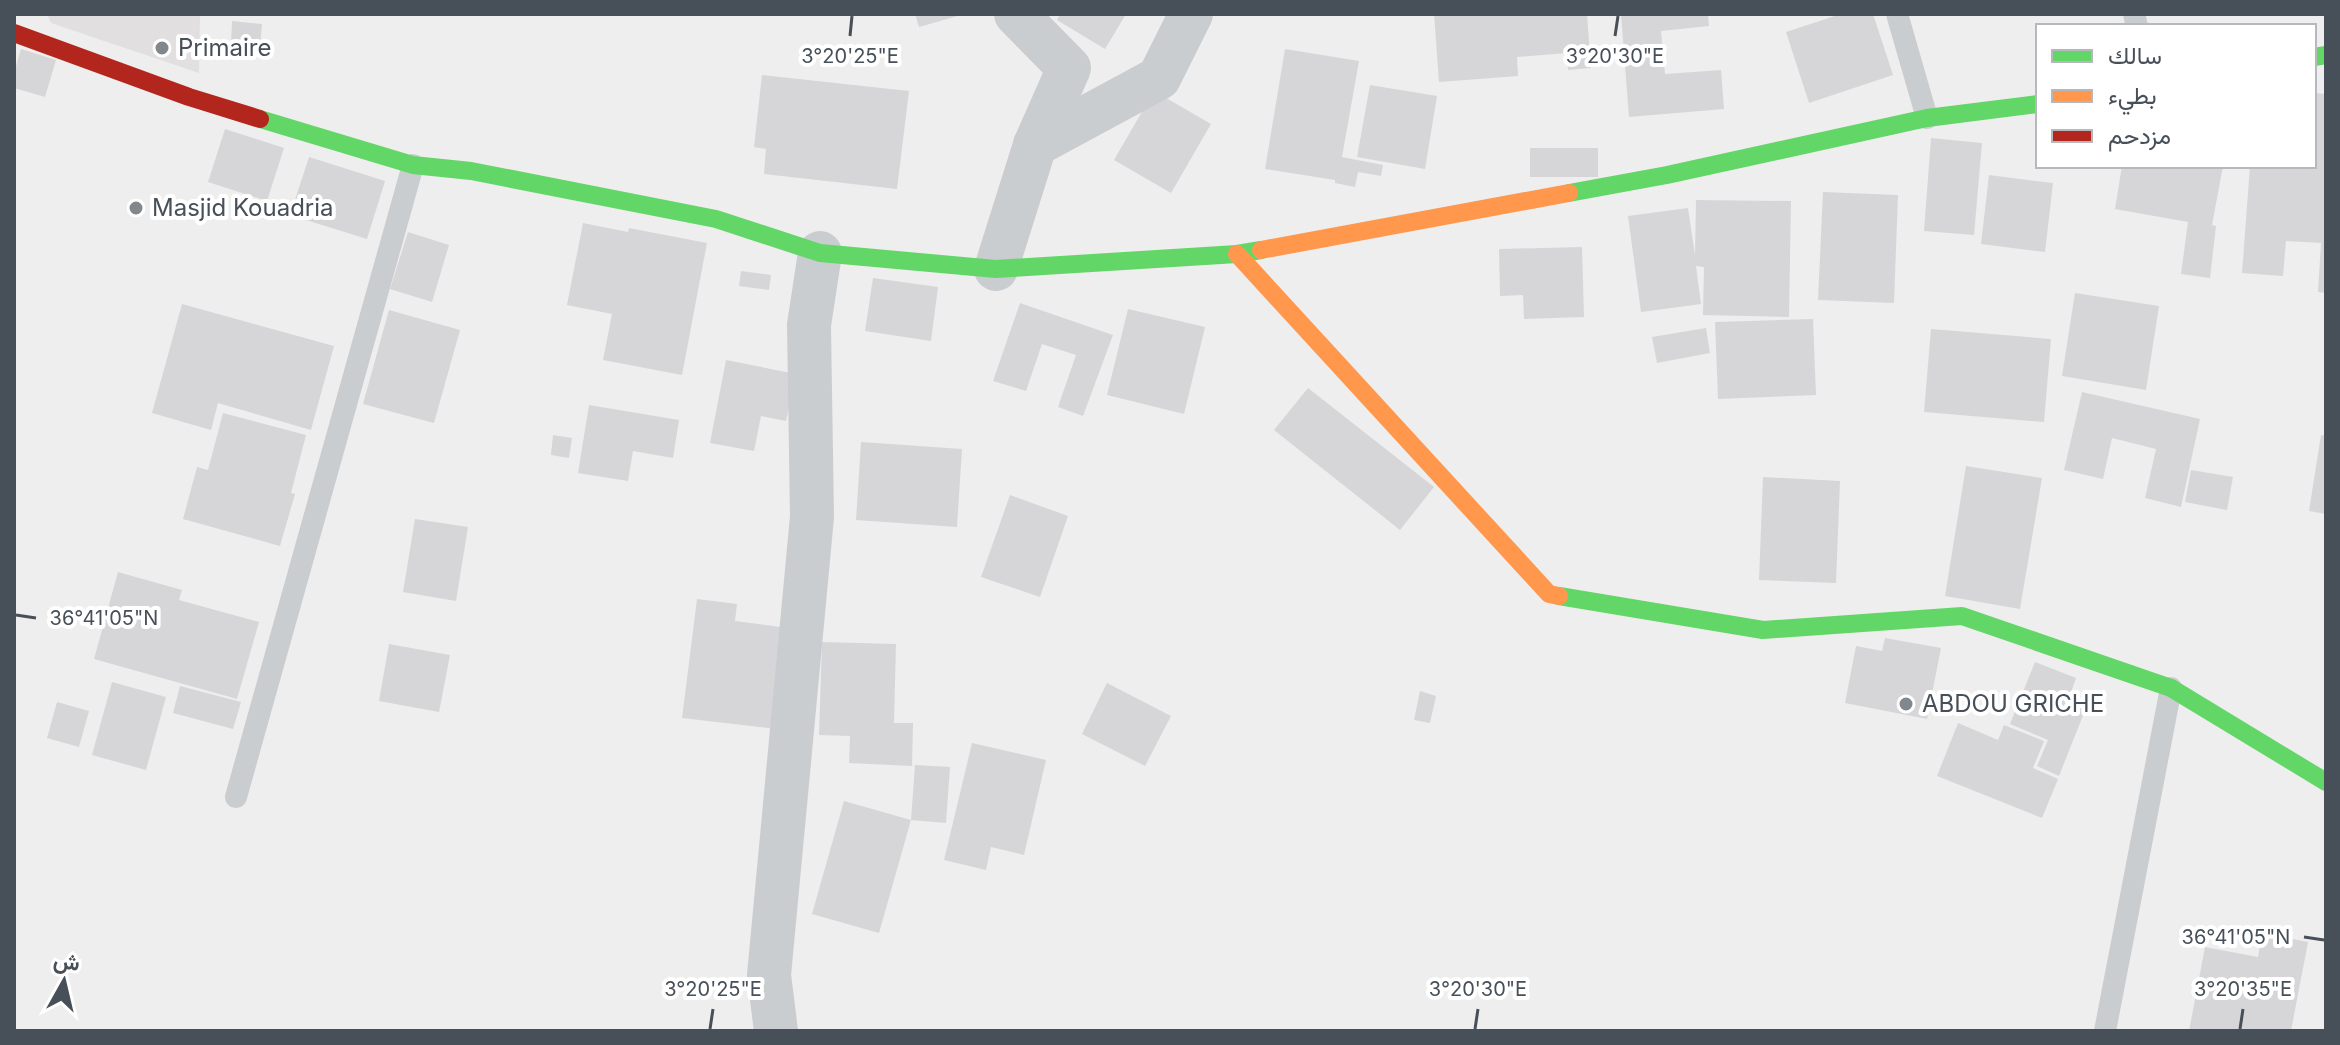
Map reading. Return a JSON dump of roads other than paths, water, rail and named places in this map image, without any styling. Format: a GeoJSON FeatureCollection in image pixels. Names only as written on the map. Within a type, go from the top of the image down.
{"type":"FeatureCollection","features":[{"type":"Feature","properties":{"kind":"street"},"geometry":{"type":"LineString","coordinates":[[996,269],[1035,145],[1069,68],[1016,14]]}},
{"type":"Feature","properties":{"kind":"street"},"geometry":{"type":"LineString","coordinates":[[1035,145],[1159,78],[1191,14]]}},
{"type":"Feature","properties":{"kind":"street"},"geometry":{"type":"LineString","coordinates":[[14,33],[189,97],[413,165],[471,171],[716,219],[820,253],[996,269],[1237,254],[1667,175],[1927,118],[2036,104]]}},
{"type":"Feature","properties":{"kind":"street"},"geometry":{"type":"LineString","coordinates":[[776,1031],[769,975],[812,517],[809,325],[820,253]]}},
{"type":"Feature","properties":{"kind":"street"},"geometry":{"type":"LineString","coordinates":[[1237,254],[1549,594],[1763,630],[1962,616],[2171,688],[2326,782]]}},
{"type":"Feature","properties":{"kind":"lane"},"geometry":{"type":"LineString","coordinates":[[1897,14],[1927,118]]}},
{"type":"Feature","properties":{"kind":"lane"},"geometry":{"type":"LineString","coordinates":[[236,797],[413,165]]}},
{"type":"Feature","properties":{"kind":"lane"},"geometry":{"type":"LineString","coordinates":[[2105,1031],[2171,688]]}},
{"type":"Feature","properties":{"kind":"place","name":"Primaire"},"geometry":{"type":"Point","coordinates":[162,48]}},
{"type":"Feature","properties":{"kind":"place","name":"Masjid Kouadria"},"geometry":{"type":"Point","coordinates":[136,208]}},
{"type":"Feature","properties":{"kind":"place","name":"ABDOU GRICHE"},"geometry":{"type":"Point","coordinates":[1906,704]}}]}
